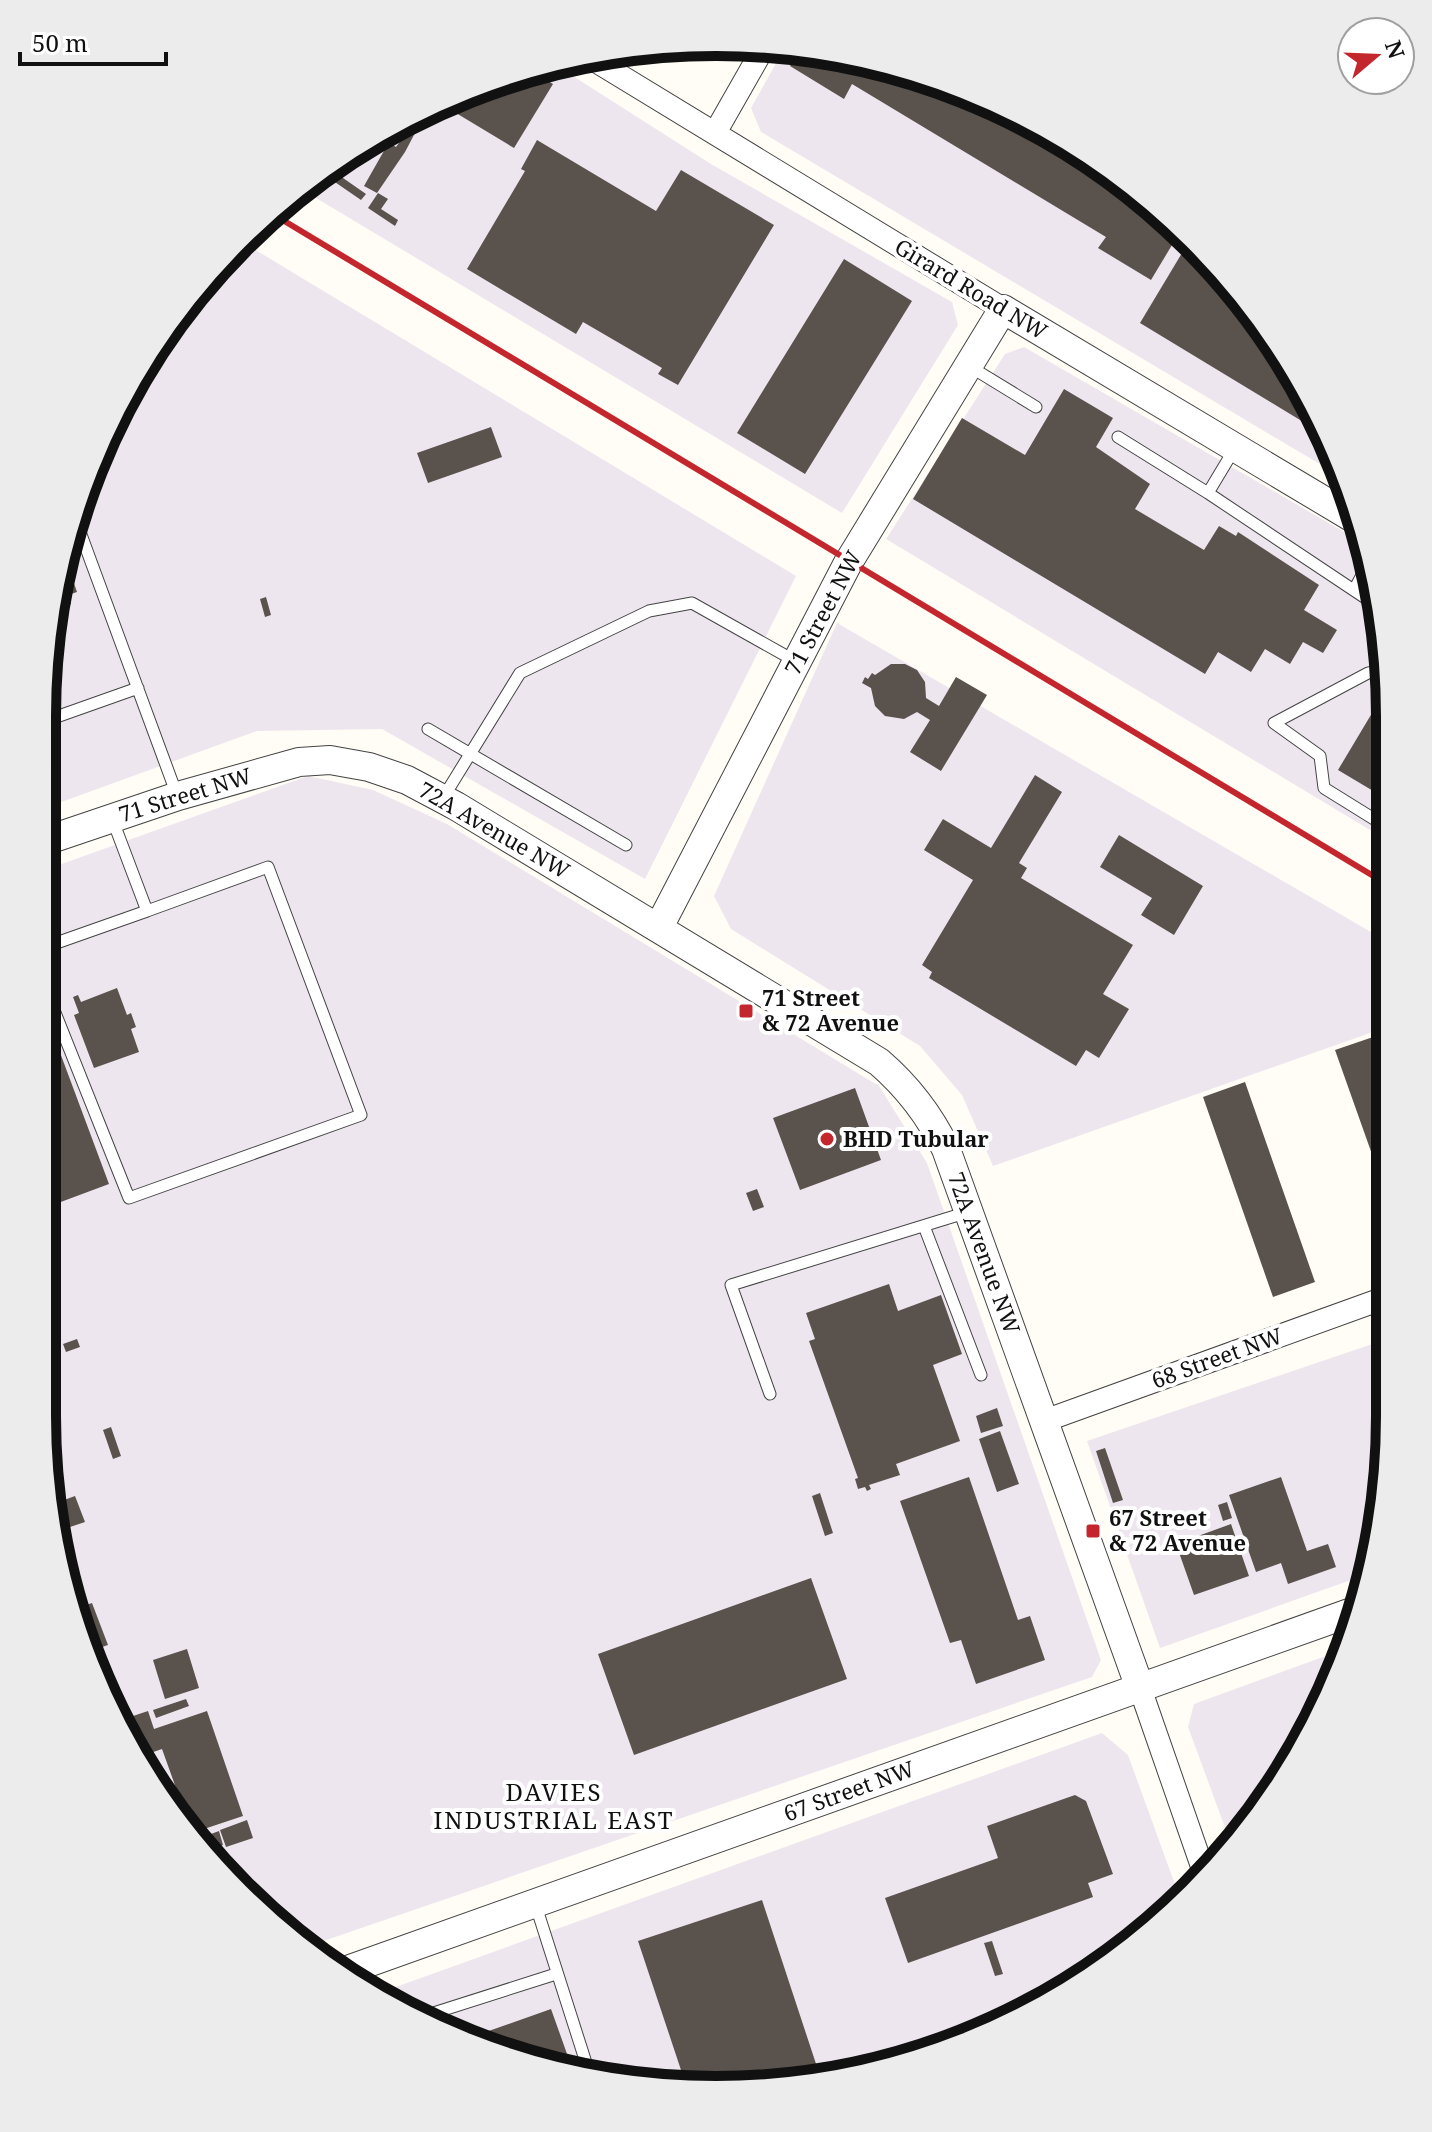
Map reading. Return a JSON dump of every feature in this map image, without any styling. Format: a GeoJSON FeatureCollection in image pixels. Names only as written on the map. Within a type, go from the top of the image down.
{"type":"FeatureCollection","features":[{"type":"Feature","properties":{"kind":"street"},"geometry":{"type":"LineString","coordinates":[[715,133],[758,57]]}},
{"type":"Feature","properties":{"kind":"street","name":"Girard Road NW"},"geometry":{"type":"LineString","coordinates":[[604,66],[1344,512]]}},
{"type":"Feature","properties":{"kind":"street","name":"71 Street NW"},"geometry":{"type":"LineString","coordinates":[[659,927],[848,563],[1003,309]]}},
{"type":"Feature","properties":{"kind":"street","name":"71 Street NW"},"geometry":{"type":"LineString","coordinates":[[56,837],[269,769],[330,760]]}},
{"type":"Feature","properties":{"kind":"street","name":"72A Avenue NW"},"geometry":{"type":"LineString","coordinates":[[330,760],[369,767],[407,780],[443,798],[831,1031],[898,1079],[936,1128],[1201,1863]]}},
{"type":"Feature","properties":{"kind":"street","name":"68 Street NW"},"geometry":{"type":"LineString","coordinates":[[1044,1421],[1376,1301]]}},
{"type":"Feature","properties":{"kind":"street","name":"67 Street NW"},"geometry":{"type":"LineString","coordinates":[[354,1968],[1345,1614]]}},
{"type":"Feature","properties":{"kind":"lane"},"geometry":{"type":"LineString","coordinates":[[968,366],[1036,407]]}},
{"type":"Feature","properties":{"kind":"lane"},"geometry":{"type":"LineString","coordinates":[[1118,437],[1365,597]]}},
{"type":"Feature","properties":{"kind":"lane"},"geometry":{"type":"LineString","coordinates":[[1208,493],[1235,447]]}},
{"type":"Feature","properties":{"kind":"lane"},"geometry":{"type":"LineString","coordinates":[[81,535],[178,796]]}},
{"type":"Feature","properties":{"kind":"lane"},"geometry":{"type":"LineString","coordinates":[[1354,590],[1361,577]]}},
{"type":"Feature","properties":{"kind":"lane"},"geometry":{"type":"LineString","coordinates":[[443,798],[520,673],[649,611],[692,603],[797,662]]}},
{"type":"Feature","properties":{"kind":"lane"},"geometry":{"type":"LineString","coordinates":[[1375,671],[1274,723],[1320,756],[1324,788],[1376,820]]}},
{"type":"Feature","properties":{"kind":"lane"},"geometry":{"type":"LineString","coordinates":[[56,717],[138,688]]}},
{"type":"Feature","properties":{"kind":"lane"},"geometry":{"type":"LineString","coordinates":[[428,729],[626,845]]}},
{"type":"Feature","properties":{"kind":"lane"},"geometry":{"type":"LineString","coordinates":[[112,818],[147,911]]}},
{"type":"Feature","properties":{"kind":"lane"},"geometry":{"type":"LineString","coordinates":[[56,943],[268,867],[361,1115],[129,1198],[56,1015]]}},
{"type":"Feature","properties":{"kind":"lane"},"geometry":{"type":"LineString","coordinates":[[770,1394],[731,1285],[968,1211]]}},
{"type":"Feature","properties":{"kind":"lane"},"geometry":{"type":"LineString","coordinates":[[924,1226],[981,1375]]}},
{"type":"Feature","properties":{"kind":"lane"},"geometry":{"type":"LineString","coordinates":[[535,1903],[586,2063]]}},
{"type":"Feature","properties":{"kind":"lane"},"geometry":{"type":"LineString","coordinates":[[434,2013],[556,1974]]}},
{"type":"Feature","properties":{"kind":"shaded area"},"geometry":{"type":"Polygon","coordinates":[[[778,59],[845,69],[887,78],[969,106],[1046,144],[1083,167],[1118,192],[1183,249],[1240,314],[1288,386],[1328,469],[761,132],[751,108],[778,59]]]}},
{"type":"Feature","properties":{"kind":"shaded area"},"geometry":{"type":"Polygon","coordinates":[[[568,73],[711,164],[952,302],[958,325],[842,513],[311,195],[349,167],[424,124],[504,91],[568,73]]]}},
{"type":"Feature","properties":{"kind":"shaded area"},"geometry":{"type":"Polygon","coordinates":[[[251,247],[796,576],[645,879],[382,729],[257,731],[56,804],[57,673],[62,630],[78,545],[91,504],[124,424],[167,349],[192,314],[251,247]]]}},
{"type":"Feature","properties":{"kind":"shaded area"},"geometry":{"type":"Polygon","coordinates":[[[1024,347],[1351,536],[1363,587],[1375,673],[1376,834],[886,539],[1005,354],[1024,347]]]}},
{"type":"Feature","properties":{"kind":"shaded area"},"geometry":{"type":"Polygon","coordinates":[[[837,623],[1376,935],[1376,1031],[993,1166],[962,1095],[920,1046],[731,929],[714,896],[837,623]]]}},
{"type":"Feature","properties":{"kind":"shaded area"},"geometry":{"type":"Polygon","coordinates":[[[308,776],[373,790],[447,824],[879,1086],[927,1163],[1101,1660],[1092,1677],[318,1943],[314,1940],[249,1883],[192,1818],[167,1783],[144,1746],[106,1669],[78,1587],[57,1459],[56,866],[308,776]]]}},
{"type":"Feature","properties":{"kind":"shaded area"},"geometry":{"type":"Polygon","coordinates":[[[1376,1343],[1375,1459],[1356,1578],[1160,1648],[1087,1441],[1376,1343]]]}},
{"type":"Feature","properties":{"kind":"shaded area"},"geometry":{"type":"Polygon","coordinates":[[[1332,1654],[1288,1746],[1227,1833],[1188,1727],[1194,1704],[1332,1654]]]}},
{"type":"Feature","properties":{"kind":"shaded area"},"geometry":{"type":"Polygon","coordinates":[[[1102,1733],[1128,1755],[1177,1889],[1118,1940],[1083,1965],[1008,2008],[969,2026],[887,2054],[802,2070],[759,2075],[673,2075],[587,2063],[545,2054],[463,2026],[389,1989],[1102,1733]]]}},
{"type":"Feature","properties":{"kind":"building"},"geometry":{"type":"Polygon","coordinates":[[[793,61],[802,62],[887,78],[969,106],[1046,144],[1083,167],[1118,192],[1174,241],[1151,280],[1098,248],[1106,237],[852,84],[844,99],[790,66],[793,61]]]}},
{"type":"Feature","properties":{"kind":"building"},"geometry":{"type":"Polygon","coordinates":[[[544,78],[553,84],[514,148],[456,113],[463,106],[544,78]]]}},
{"type":"Feature","properties":{"kind":"building"},"geometry":{"type":"Polygon","coordinates":[[[418,127],[377,193],[364,186],[389,143],[396,147],[406,134],[418,127]]]}},
{"type":"Feature","properties":{"kind":"building"},"geometry":{"type":"Polygon","coordinates":[[[537,140],[656,211],[681,170],[774,225],[678,385],[658,374],[662,368],[583,322],[576,334],[467,269],[525,171],[521,169],[537,140]]]}},
{"type":"Feature","properties":{"kind":"building"},"geometry":{"type":"Polygon","coordinates":[[[338,175],[366,194],[361,200],[331,180],[338,175]]]}},
{"type":"Feature","properties":{"kind":"building"},"geometry":{"type":"Polygon","coordinates":[[[378,193],[388,199],[381,209],[398,220],[395,226],[368,208],[378,193]]]}},
{"type":"Feature","properties":{"kind":"building"},"geometry":{"type":"Polygon","coordinates":[[[1184,250],[1240,314],[1265,349],[1309,425],[1140,323],[1184,250]]]}},
{"type":"Feature","properties":{"kind":"building"},"geometry":{"type":"Polygon","coordinates":[[[844,259],[912,301],[805,474],[737,433],[844,259]]]}},
{"type":"Feature","properties":{"kind":"building"},"geometry":{"type":"Polygon","coordinates":[[[1064,389],[1113,418],[1096,447],[1150,484],[1135,509],[1204,550],[1219,526],[1236,536],[1238,532],[1319,585],[1304,610],[1337,630],[1323,653],[1303,642],[1290,664],[1265,649],[1251,672],[1218,652],[1205,674],[913,499],[962,418],[1025,455],[1064,389]]]}},
{"type":"Feature","properties":{"kind":"building"},"geometry":{"type":"Polygon","coordinates":[[[491,427],[502,457],[428,483],[417,453],[491,427]]]}},
{"type":"Feature","properties":{"kind":"building"},"geometry":{"type":"Polygon","coordinates":[[[71,576],[77,592],[68,595],[71,604],[66,606],[71,576]]]}},
{"type":"Feature","properties":{"kind":"building"},"geometry":{"type":"Polygon","coordinates":[[[266,597],[271,615],[265,617],[260,599],[266,597]]]}},
{"type":"Feature","properties":{"kind":"building"},"geometry":{"type":"Polygon","coordinates":[[[891,664],[905,664],[917,670],[925,682],[926,698],[939,706],[956,677],[987,695],[941,771],[910,752],[930,720],[917,712],[904,719],[885,716],[875,706],[871,688],[862,683],[865,677],[868,679],[872,673],[875,675],[891,664]]]}},
{"type":"Feature","properties":{"kind":"building"},"geometry":{"type":"Polygon","coordinates":[[[1376,707],[1376,793],[1338,770],[1376,707]]]}},
{"type":"Feature","properties":{"kind":"building"},"geometry":{"type":"Polygon","coordinates":[[[1035,775],[1062,792],[1019,863],[1027,868],[1021,878],[1133,945],[1103,994],[1129,1009],[1099,1058],[1086,1050],[1076,1066],[929,978],[932,972],[922,965],[973,880],[924,850],[943,819],[991,848],[1035,775]]]}},
{"type":"Feature","properties":{"kind":"building"},"geometry":{"type":"Polygon","coordinates":[[[1119,835],[1203,886],[1174,935],[1141,915],[1152,898],[1100,867],[1119,835]]]}},
{"type":"Feature","properties":{"kind":"building"},"geometry":{"type":"Polygon","coordinates":[[[117,988],[127,1015],[131,1013],[136,1027],[131,1029],[139,1052],[94,1068],[74,1015],[79,1013],[73,997],[78,995],[81,1002],[117,988]]]}},
{"type":"Feature","properties":{"kind":"building"},"geometry":{"type":"Polygon","coordinates":[[[1376,1036],[1376,1166],[1335,1050],[1376,1036]]]}},
{"type":"Feature","properties":{"kind":"building"},"geometry":{"type":"Polygon","coordinates":[[[56,1042],[109,1184],[56,1204],[56,1042]]]}},
{"type":"Feature","properties":{"kind":"building"},"geometry":{"type":"Polygon","coordinates":[[[1245,1082],[1315,1282],[1273,1297],[1203,1097],[1245,1082]]]}},
{"type":"Feature","properties":{"kind":"building","name":"BHD Tubular"},"geometry":{"type":"Polygon","coordinates":[[[855,1088],[881,1160],[800,1190],[773,1118],[855,1088]]]}},
{"type":"Feature","properties":{"kind":"building"},"geometry":{"type":"Polygon","coordinates":[[[757,1189],[764,1207],[753,1211],[746,1193],[757,1189]]]}},
{"type":"Feature","properties":{"kind":"building"},"geometry":{"type":"Polygon","coordinates":[[[889,1284],[898,1311],[941,1295],[962,1354],[933,1365],[960,1441],[896,1464],[900,1475],[869,1485],[871,1489],[867,1491],[865,1487],[858,1489],[855,1479],[858,1478],[809,1341],[815,1339],[806,1313],[889,1284]]]}},
{"type":"Feature","properties":{"kind":"building"},"geometry":{"type":"Polygon","coordinates":[[[77,1339],[80,1347],[66,1352],[63,1344],[77,1339]]]}},
{"type":"Feature","properties":{"kind":"building"},"geometry":{"type":"Polygon","coordinates":[[[997,1408],[1003,1426],[981,1433],[976,1416],[997,1408]]]}},
{"type":"Feature","properties":{"kind":"building"},"geometry":{"type":"Polygon","coordinates":[[[111,1427],[121,1456],[113,1459],[103,1430],[111,1427]]]}},
{"type":"Feature","properties":{"kind":"building"},"geometry":{"type":"Polygon","coordinates":[[[1000,1431],[1019,1484],[997,1492],[979,1439],[1000,1431]]]}},
{"type":"Feature","properties":{"kind":"building"},"geometry":{"type":"Polygon","coordinates":[[[1105,1448],[1123,1500],[1113,1503],[1096,1451],[1105,1448]]]}},
{"type":"Feature","properties":{"kind":"building"},"geometry":{"type":"Polygon","coordinates":[[[969,1477],[1018,1620],[1030,1616],[1045,1660],[976,1684],[961,1640],[950,1643],[900,1501],[969,1477]]]}},
{"type":"Feature","properties":{"kind":"building"},"geometry":{"type":"Polygon","coordinates":[[[1281,1477],[1307,1551],[1328,1544],[1336,1567],[1288,1584],[1281,1563],[1256,1572],[1229,1495],[1281,1477]]]}},
{"type":"Feature","properties":{"kind":"building"},"geometry":{"type":"Polygon","coordinates":[[[820,1493],[833,1533],[825,1536],[812,1496],[820,1493]]]}},
{"type":"Feature","properties":{"kind":"building"},"geometry":{"type":"Polygon","coordinates":[[[75,1496],[85,1522],[66,1528],[62,1501],[75,1496]]]}},
{"type":"Feature","properties":{"kind":"building"},"geometry":{"type":"Polygon","coordinates":[[[1227,1502],[1232,1518],[1223,1521],[1218,1505],[1227,1502]]]}},
{"type":"Feature","properties":{"kind":"building"},"geometry":{"type":"Polygon","coordinates":[[[1231,1524],[1249,1576],[1194,1595],[1176,1544],[1231,1524]]]}},
{"type":"Feature","properties":{"kind":"building"},"geometry":{"type":"Polygon","coordinates":[[[811,1578],[847,1679],[634,1755],[598,1654],[811,1578]]]}},
{"type":"Feature","properties":{"kind":"building"},"geometry":{"type":"Polygon","coordinates":[[[92,1603],[108,1645],[98,1648],[84,1606],[92,1603]]]}},
{"type":"Feature","properties":{"kind":"building"},"geometry":{"type":"Polygon","coordinates":[[[187,1649],[199,1688],[165,1699],[153,1660],[187,1649]]]}},
{"type":"Feature","properties":{"kind":"building"},"geometry":{"type":"Polygon","coordinates":[[[186,1699],[189,1706],[156,1718],[153,1710],[186,1699]]]}},
{"type":"Feature","properties":{"kind":"building"},"geometry":{"type":"Polygon","coordinates":[[[148,1711],[154,1729],[207,1711],[243,1816],[202,1830],[181,1803],[162,1749],[149,1754],[129,1717],[148,1711]]]}},
{"type":"Feature","properties":{"kind":"building"},"geometry":{"type":"Polygon","coordinates":[[[1075,1795],[1086,1801],[1113,1874],[1088,1883],[1093,1897],[908,1963],[885,1898],[998,1858],[987,1826],[1075,1795]]]}},
{"type":"Feature","properties":{"kind":"building"},"geometry":{"type":"Polygon","coordinates":[[[247,1820],[253,1838],[226,1847],[220,1830],[247,1820]]]}},
{"type":"Feature","properties":{"kind":"building"},"geometry":{"type":"Polygon","coordinates":[[[219,1831],[223,1845],[217,1847],[207,1835],[219,1831]]]}},
{"type":"Feature","properties":{"kind":"building"},"geometry":{"type":"Polygon","coordinates":[[[762,1900],[817,2068],[759,2075],[683,2075],[638,1941],[762,1900]]]}},
{"type":"Feature","properties":{"kind":"building"},"geometry":{"type":"Polygon","coordinates":[[[992,1941],[1003,1974],[995,1976],[984,1943],[992,1941]]]}},
{"type":"Feature","properties":{"kind":"building"},"geometry":{"type":"Polygon","coordinates":[[[551,2009],[569,2059],[545,2054],[482,2033],[551,2009]]]}},
{"type":"Feature","properties":{"kind":"railway"},"geometry":{"type":"LineString","coordinates":[[282,219],[1376,878]]}},
{"type":"Feature","properties":{"kind":"place","name":"71 Street & 72 Avenue"},"geometry":{"type":"Point","coordinates":[746,1011]}},
{"type":"Feature","properties":{"kind":"place","name":"BHD Tubular"},"geometry":{"type":"Point","coordinates":[827,1139]}},
{"type":"Feature","properties":{"kind":"place","name":"67 Street & 72 Avenue"},"geometry":{"type":"Point","coordinates":[1093,1531]}},
{"type":"Feature","properties":{"kind":"district","name":"DAVIES INDUSTRIAL EAST"},"geometry":{"type":"Point","coordinates":[554,1807]}}]}
